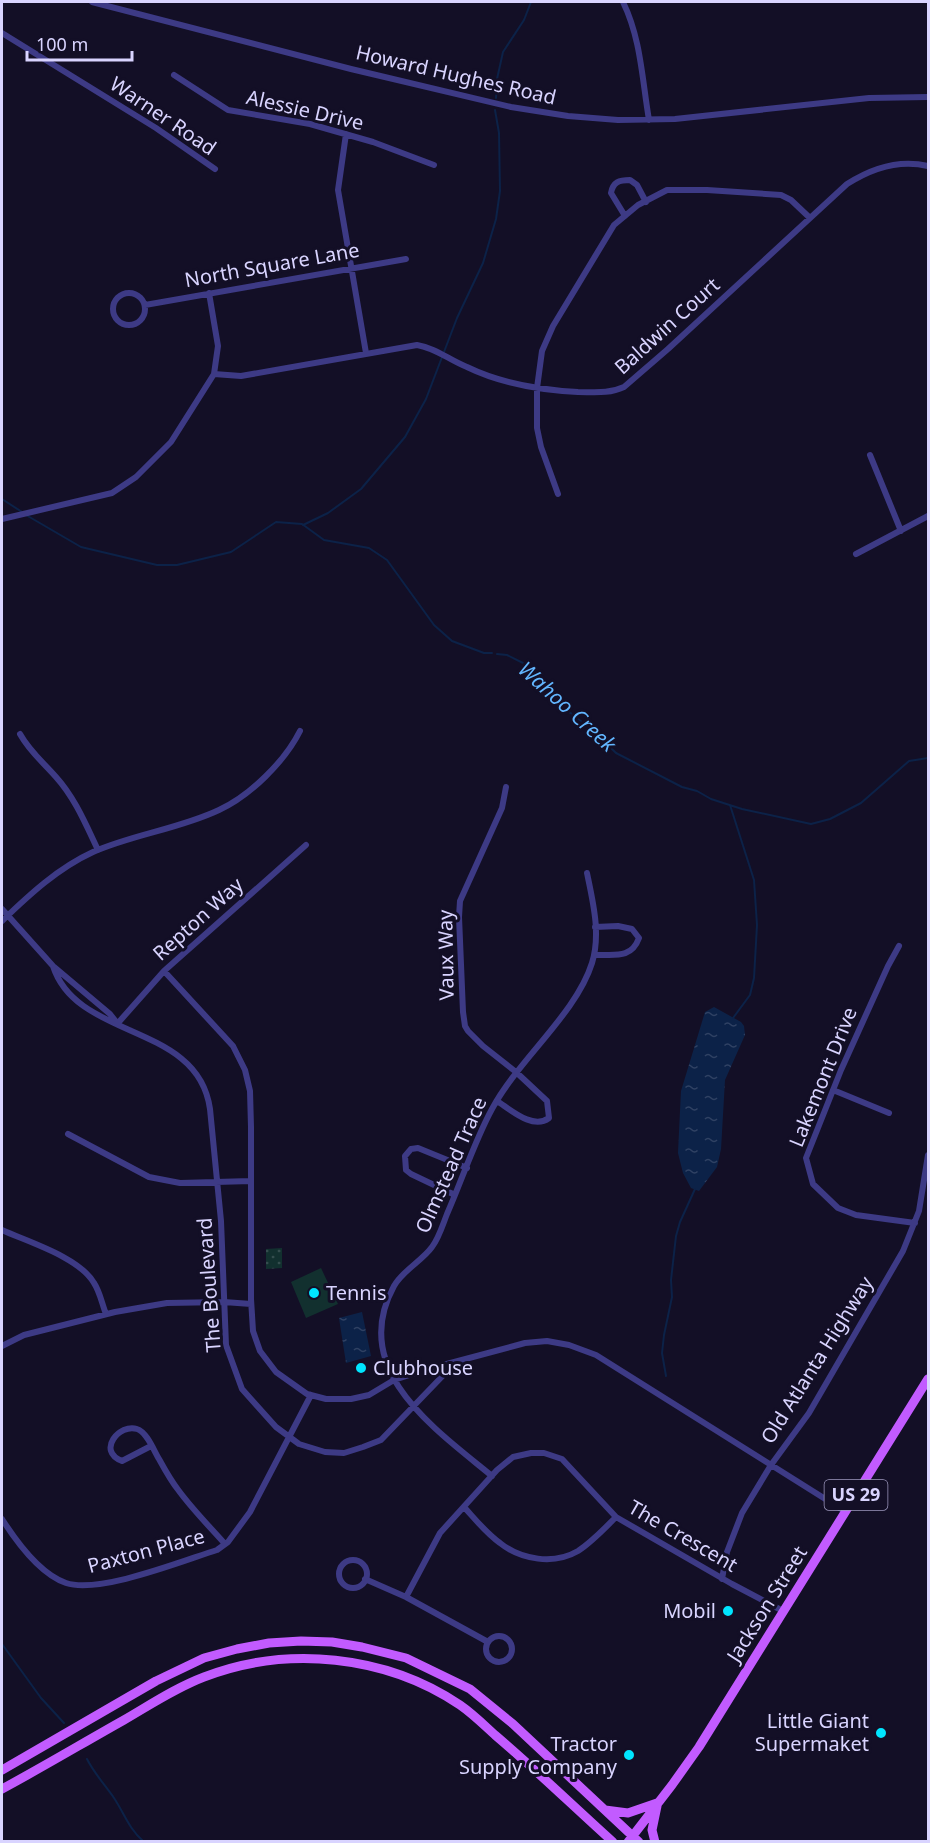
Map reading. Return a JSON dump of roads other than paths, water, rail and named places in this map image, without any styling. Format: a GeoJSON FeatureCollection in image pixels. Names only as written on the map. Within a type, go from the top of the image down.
{"type":"FeatureCollection","features":[{"type":"Feature","properties":{"kind":"main road","name":"Jackson Street"},"geometry":{"type":"LineString","coordinates":[[633,1840],[657,1803],[699,1747],[928,1379]]}},
{"type":"Feature","properties":{"kind":"main road"},"geometry":{"type":"LineString","coordinates":[[2,1770],[188,1665],[221,1653],[253,1646],[286,1642],[324,1642],[362,1647],[406,1658],[470,1689],[513,1724],[605,1810],[633,1840]]}},
{"type":"Feature","properties":{"kind":"main road"},"geometry":{"type":"LineString","coordinates":[[2,1789],[196,1680],[252,1663],[287,1659],[323,1659],[381,1668],[428,1686],[461,1706],[516,1752],[613,1842]]}},
{"type":"Feature","properties":{"kind":"main road"},"geometry":{"type":"LineString","coordinates":[[605,1810],[628,1813],[657,1803],[652,1830],[655,1842]]}},
{"type":"Feature","properties":{"kind":"main road"},"geometry":{"type":"LineString","coordinates":[[592,1822],[600,1842]]}},
{"type":"Feature","properties":{"kind":"street","name":"Howard Hughes Road"},"geometry":{"type":"LineString","coordinates":[[92,2],[351,69],[511,107],[568,116],[650,120],[869,98],[928,97]]}},
{"type":"Feature","properties":{"kind":"street"},"geometry":{"type":"LineString","coordinates":[[623,2],[633,22],[650,120]]}},
{"type":"Feature","properties":{"kind":"street","name":"Warner Road"},"geometry":{"type":"LineString","coordinates":[[2,33],[156,128],[215,169]]}},
{"type":"Feature","properties":{"kind":"street","name":"Alessie Drive"},"geometry":{"type":"LineString","coordinates":[[174,75],[228,110],[310,124],[373,142],[434,165]]}},
{"type":"Feature","properties":{"kind":"street"},"geometry":{"type":"LineString","coordinates":[[346,134],[338,190],[366,353]]}},
{"type":"Feature","properties":{"kind":"street","name":"Baldwin Court"},"geometry":{"type":"LineString","coordinates":[[214,374],[241,376],[417,345],[426,346],[465,367],[499,380],[537,388],[603,393],[624,387],[847,184],[862,174],[897,164],[916,163],[928,166]]}},
{"type":"Feature","properties":{"kind":"street"},"geometry":{"type":"LineString","coordinates":[[625,216],[610,193],[617,182],[630,180],[637,185],[646,202]]}},
{"type":"Feature","properties":{"kind":"street"},"geometry":{"type":"LineString","coordinates":[[558,494],[541,447],[537,428],[537,388],[542,351],[553,326],[614,225],[667,190],[781,195],[791,200],[810,218]]}},
{"type":"Feature","properties":{"kind":"street","name":"North Square Lane"},"geometry":{"type":"LineString","coordinates":[[145,304],[406,259]]}},
{"type":"Feature","properties":{"kind":"street"},"geometry":{"type":"LineString","coordinates":[[2,519],[112,493],[136,477],[171,442],[214,374],[218,346],[209,293]]}},
{"type":"Feature","properties":{"kind":"street"},"geometry":{"type":"LineString","coordinates":[[127,294],[139,297],[145,304],[144,317],[133,325],[121,323],[114,311],[119,297],[127,294]]}},
{"type":"Feature","properties":{"kind":"street"},"geometry":{"type":"LineString","coordinates":[[870,455],[901,531]]}},
{"type":"Feature","properties":{"kind":"street"},"geometry":{"type":"LineString","coordinates":[[856,554],[928,516]]}},
{"type":"Feature","properties":{"kind":"street"},"geometry":{"type":"LineString","coordinates":[[2,921],[57,873],[98,850],[220,810],[259,782],[292,746],[300,731]]}},
{"type":"Feature","properties":{"kind":"street"},"geometry":{"type":"LineString","coordinates":[[20,735],[28,750],[57,778],[78,807],[98,850]]}},
{"type":"Feature","properties":{"kind":"street","name":"Vaux Way"},"geometry":{"type":"LineString","coordinates":[[497,1101],[528,1120],[541,1122],[549,1118],[547,1101],[483,1046],[465,1026],[460,901],[502,808],[506,787]]}},
{"type":"Feature","properties":{"kind":"street","name":"Repton Way"},"geometry":{"type":"LineString","coordinates":[[118,1023],[165,971],[306,845]]}},
{"type":"Feature","properties":{"kind":"street","name":"Olmstead Trace"},"geometry":{"type":"LineString","coordinates":[[492,1476],[412,1406],[394,1380],[384,1359],[381,1341],[385,1304],[396,1283],[432,1247],[497,1101],[516,1072],[582,987],[596,944],[596,927],[587,873]]}},
{"type":"Feature","properties":{"kind":"street","name":"The Boulevard"},"geometry":{"type":"LineString","coordinates":[[2,909],[53,966],[118,1023],[135,1034],[171,1049],[199,1077],[208,1097],[221,1221],[226,1345],[242,1389],[276,1427],[299,1444],[325,1452],[344,1453],[381,1440],[456,1361]]}},
{"type":"Feature","properties":{"kind":"street"},"geometry":{"type":"LineString","coordinates":[[594,955],[624,955],[635,948],[639,938],[632,929],[618,926],[596,927]]}},
{"type":"Feature","properties":{"kind":"street","name":"Lakemont Drive"},"geometry":{"type":"LineString","coordinates":[[899,946],[833,1090],[806,1158],[813,1184],[837,1208],[856,1215],[915,1223]]}},
{"type":"Feature","properties":{"kind":"street","name":"The Boulevard"},"geometry":{"type":"LineString","coordinates":[[165,971],[233,1046],[245,1070],[250,1091],[253,1331],[260,1351],[276,1372],[311,1395],[326,1399],[351,1400],[369,1395],[394,1380],[525,1343],[547,1341],[569,1344],[596,1355],[846,1512]]}},
{"type":"Feature","properties":{"kind":"street"},"geometry":{"type":"LineString","coordinates":[[833,1090],[889,1113]]}},
{"type":"Feature","properties":{"kind":"street"},"geometry":{"type":"LineString","coordinates":[[68,1134],[149,1177],[180,1183],[251,1181]]}},
{"type":"Feature","properties":{"kind":"street"},"geometry":{"type":"LineString","coordinates":[[455,1196],[411,1174],[405,1165],[405,1156],[411,1149],[418,1148],[466,1168]]}},
{"type":"Feature","properties":{"kind":"street","name":"Old Atlanta Highway"},"geometry":{"type":"LineString","coordinates":[[722,1579],[727,1552],[742,1513],[771,1465],[809,1413],[903,1251],[919,1211],[928,1155]]}},
{"type":"Feature","properties":{"kind":"street"},"geometry":{"type":"LineString","coordinates":[[2,1230],[65,1258],[83,1270],[94,1283],[106,1314]]}},
{"type":"Feature","properties":{"kind":"street"},"geometry":{"type":"LineString","coordinates":[[2,1346],[24,1335],[106,1314],[167,1302],[251,1304]]}},
{"type":"Feature","properties":{"kind":"street","name":"Paxton Place"},"geometry":{"type":"LineString","coordinates":[[2,1519],[28,1556],[65,1582],[82,1585],[111,1581],[217,1550],[225,1544],[250,1512],[311,1395]]}},
{"type":"Feature","properties":{"kind":"street"},"geometry":{"type":"LineString","coordinates":[[151,1446],[122,1461],[111,1454],[110,1447],[115,1436],[133,1428],[141,1431],[151,1446],[178,1490],[225,1544]]}},
{"type":"Feature","properties":{"kind":"street","name":"The Crescent"},"geometry":{"type":"LineString","coordinates":[[406,1597],[440,1533],[492,1476],[513,1457],[544,1453],[562,1460],[616,1517],[722,1579],[783,1611]]}},
{"type":"Feature","properties":{"kind":"street"},"geometry":{"type":"LineString","coordinates":[[464,1507],[500,1543],[532,1558],[565,1557],[577,1551],[616,1517]]}},
{"type":"Feature","properties":{"kind":"street"},"geometry":{"type":"LineString","coordinates":[[352,1558],[361,1561],[367,1569],[365,1579],[358,1588],[349,1589],[343,1586],[340,1577],[344,1564],[352,1558]]}},
{"type":"Feature","properties":{"kind":"street"},"geometry":{"type":"LineString","coordinates":[[365,1579],[406,1597],[488,1642]]}},
{"type":"Feature","properties":{"kind":"street"},"geometry":{"type":"LineString","coordinates":[[495,1636],[508,1638],[512,1646],[512,1654],[502,1662],[493,1661],[486,1650],[488,1642],[495,1636]]}},
{"type":"Feature","properties":{"kind":"water"},"geometry":{"type":"Polygon","coordinates":[[[714,1007],[741,1022],[745,1035],[725,1080],[721,1149],[717,1167],[699,1191],[691,1188],[683,1173],[678,1153],[681,1091],[705,1012],[714,1007]]]}},
{"type":"Feature","properties":{"kind":"water"},"geometry":{"type":"Polygon","coordinates":[[[362,1312],[371,1356],[346,1363],[339,1318],[362,1312]]]}},
{"type":"Feature","properties":{"kind":"waterway"},"geometry":{"type":"LineString","coordinates":[[496,98],[497,79],[503,52],[524,20],[531,2]]}},
{"type":"Feature","properties":{"kind":"waterway"},"geometry":{"type":"LineString","coordinates":[[303,525],[328,513],[361,489],[405,437],[426,399],[457,318],[483,263],[496,219],[500,191],[499,133],[495,110]]}},
{"type":"Feature","properties":{"kind":"waterway"},"geometry":{"type":"LineString","coordinates":[[2,165],[2,178]]}},
{"type":"Feature","properties":{"kind":"waterway","name":"Wahoo Creek"},"geometry":{"type":"LineString","coordinates":[[2,499],[22,512]]}},
{"type":"Feature","properties":{"kind":"waterway","name":"Wahoo Creek"},"geometry":{"type":"LineString","coordinates":[[26,515],[81,547],[157,565],[177,565],[231,552],[276,522],[302,524],[324,540],[369,548],[387,560],[434,625],[452,641],[484,653],[492,653]]}},
{"type":"Feature","properties":{"kind":"waterway","name":"Wahoo Creek"},"geometry":{"type":"LineString","coordinates":[[497,654],[507,655],[523,663],[568,711],[596,733],[616,753],[682,787],[742,809],[811,824],[830,819],[861,803],[909,761],[928,758]]}},
{"type":"Feature","properties":{"kind":"waterway"},"geometry":{"type":"LineString","coordinates":[[730,805],[754,880],[757,925],[754,978],[750,995],[733,1018]]}},
{"type":"Feature","properties":{"kind":"waterway"},"geometry":{"type":"LineString","coordinates":[[666,1376],[662,1353],[672,1297],[671,1280],[676,1236],[695,1189]]}},
{"type":"Feature","properties":{"kind":"waterway"},"geometry":{"type":"LineString","coordinates":[[2,1644],[41,1698],[64,1723]]}},
{"type":"Feature","properties":{"kind":"waterway"},"geometry":{"type":"LineString","coordinates":[[87,1759],[130,1826],[143,1841]]}},
{"type":"Feature","properties":{"kind":"place","name":"Tennis"},"geometry":{"type":"Point","coordinates":[314,1293]}},
{"type":"Feature","properties":{"kind":"place","name":"Clubhouse"},"geometry":{"type":"Point","coordinates":[361,1368]}},
{"type":"Feature","properties":{"kind":"place","name":"Mobil"},"geometry":{"type":"Point","coordinates":[728,1611]}},
{"type":"Feature","properties":{"kind":"place","name":"Little Giant Supermaket"},"geometry":{"type":"Point","coordinates":[881,1733]}},
{"type":"Feature","properties":{"kind":"place","name":"Tractor Supply Company"},"geometry":{"type":"Point","coordinates":[629,1755]}}]}
